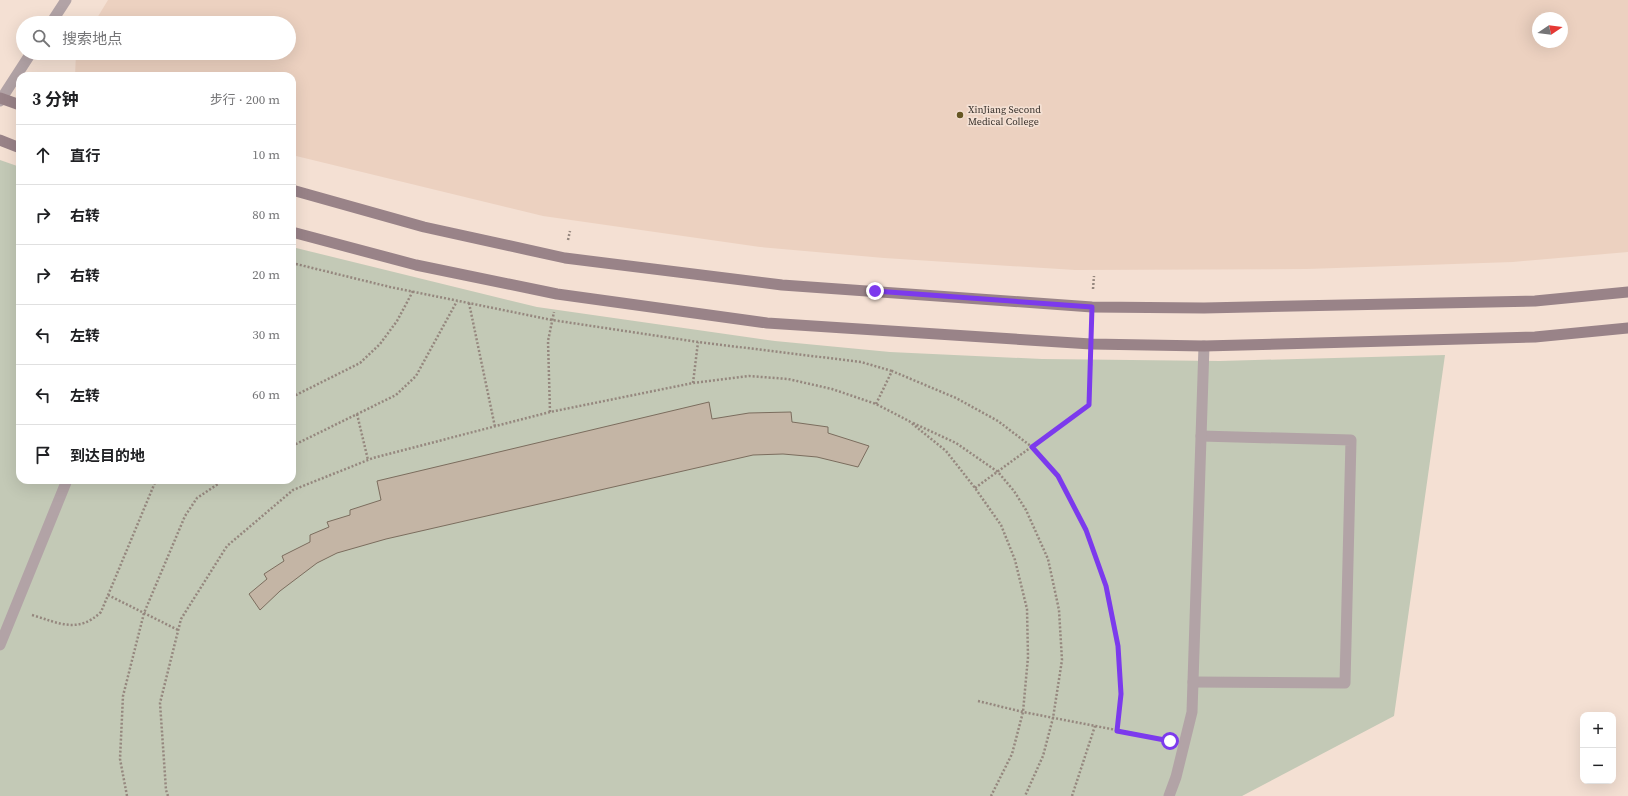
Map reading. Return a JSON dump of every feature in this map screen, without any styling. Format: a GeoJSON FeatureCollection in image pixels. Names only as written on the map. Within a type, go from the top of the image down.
{"type":"FeatureCollection","features":[{"type":"Feature","properties":{"kind":"main road"},"geometry":{"type":"LineString","coordinates":[[1,99],[16,104]]}},
{"type":"Feature","properties":{"kind":"main road"},"geometry":{"type":"LineString","coordinates":[[0,140],[16,146]]}},
{"type":"Feature","properties":{"kind":"main road"},"geometry":{"type":"LineString","coordinates":[[296,191],[424,227],[565,258],[782,285],[1092,307],[1204,308],[1535,301],[1628,292]]}},
{"type":"Feature","properties":{"kind":"main road"},"geometry":{"type":"LineString","coordinates":[[296,233],[416,265],[557,294],[766,323],[1091,344],[1204,346],[1536,337],[1628,328]]}},
{"type":"Feature","properties":{"kind":"street"},"geometry":{"type":"LineString","coordinates":[[56,16],[66,0]]}},
{"type":"Feature","properties":{"kind":"street"},"geometry":{"type":"LineString","coordinates":[[19,72],[26,60]]}},
{"type":"Feature","properties":{"kind":"street"},"geometry":{"type":"LineString","coordinates":[[1,99],[16,76]]}},
{"type":"Feature","properties":{"kind":"street"},"geometry":{"type":"LineString","coordinates":[[1170,796],[1192,712],[1204,346]]}},
{"type":"Feature","properties":{"kind":"street"},"geometry":{"type":"LineString","coordinates":[[1193,682],[1345,683],[1351,440],[1201,436]]}},
{"type":"Feature","properties":{"kind":"street"},"geometry":{"type":"LineString","coordinates":[[0,645],[65,484]]}},
{"type":"Feature","properties":{"kind":"path"},"geometry":{"type":"LineString","coordinates":[[565,258],[570,231]]}},
{"type":"Feature","properties":{"kind":"path"},"geometry":{"type":"LineString","coordinates":[[296,263],[457,301],[552,320],[698,342],[861,362],[892,371],[956,398],[998,421],[1032,447],[1058,476],[1086,530],[1106,586],[1118,646],[1121,694],[1117,731]]}},
{"type":"Feature","properties":{"kind":"path"},"geometry":{"type":"LineString","coordinates":[[1092,307],[1094,276]]}},
{"type":"Feature","properties":{"kind":"path"},"geometry":{"type":"LineString","coordinates":[[296,395],[360,363],[380,344],[397,320],[413,291]]}},
{"type":"Feature","properties":{"kind":"path"},"geometry":{"type":"LineString","coordinates":[[550,412],[548,341],[557,294]]}},
{"type":"Feature","properties":{"kind":"path"},"geometry":{"type":"LineString","coordinates":[[296,444],[396,395],[416,376],[457,301]]}},
{"type":"Feature","properties":{"kind":"path"},"geometry":{"type":"LineString","coordinates":[[469,303],[495,427]]}},
{"type":"Feature","properties":{"kind":"path"},"geometry":{"type":"LineString","coordinates":[[693,383],[698,342]]}},
{"type":"Feature","properties":{"kind":"path"},"geometry":{"type":"LineString","coordinates":[[975,488],[1089,405],[1091,344]]}},
{"type":"Feature","properties":{"kind":"path"},"geometry":{"type":"LineString","coordinates":[[876,404],[892,371]]}},
{"type":"Feature","properties":{"kind":"path"},"geometry":{"type":"LineString","coordinates":[[168,796],[166,790],[160,703],[181,619],[227,546],[293,490],[368,460],[550,412],[693,383],[749,376],[788,379],[832,389],[876,404],[956,443],[998,472],[1014,491],[1026,510],[1048,560],[1059,610],[1062,660],[1053,718],[1043,756],[1025,796]]}},
{"type":"Feature","properties":{"kind":"path"},"geometry":{"type":"LineString","coordinates":[[357,414],[368,460]]}},
{"type":"Feature","properties":{"kind":"path"},"geometry":{"type":"LineString","coordinates":[[909,421],[946,451],[975,488],[1001,525],[1014,560],[1027,609],[1028,657],[1023,712],[1012,754],[991,796]]}},
{"type":"Feature","properties":{"kind":"path"},"geometry":{"type":"LineString","coordinates":[[14,610],[62,624],[77,625],[92,621],[101,612],[154,484]]}},
{"type":"Feature","properties":{"kind":"path"},"geometry":{"type":"LineString","coordinates":[[127,796],[120,759],[123,696],[144,613],[185,516],[197,498],[218,484]]}},
{"type":"Feature","properties":{"kind":"path"},"geometry":{"type":"LineString","coordinates":[[108,595],[178,630]]}},
{"type":"Feature","properties":{"kind":"path"},"geometry":{"type":"LineString","coordinates":[[978,701],[1023,712],[1184,744]]}},
{"type":"Feature","properties":{"kind":"path"},"geometry":{"type":"LineString","coordinates":[[1072,796],[1095,726]]}},
{"type":"Feature","properties":{"kind":"shaded area","name":"XinJiang Second Medical College"},"geometry":{"type":"Polygon","coordinates":[[[108,0],[1628,0],[1628,252],[1513,262],[1307,269],[1075,270],[884,258],[760,247],[543,216],[296,156],[296,72],[75,72],[76,60],[296,60],[296,16],[98,16],[108,0]]]}},
{"type":"Feature","properties":{"kind":"green space"},"geometry":{"type":"Polygon","coordinates":[[[0,160],[16,166],[16,484],[296,484],[296,248],[537,307],[775,341],[890,352],[1042,359],[1220,361],[1445,355],[1394,716],[1242,796],[0,796],[0,160]]]}},
{"type":"Feature","properties":{"kind":"building"},"geometry":{"type":"Polygon","coordinates":[[[709,402],[712,419],[749,413],[791,412],[792,422],[828,427],[828,433],[869,446],[858,467],[817,457],[783,454],[753,455],[386,539],[337,553],[317,563],[280,591],[260,610],[249,594],[267,579],[264,574],[284,561],[282,556],[310,542],[310,535],[329,527],[327,522],[350,515],[350,510],[381,500],[377,481],[709,402]]]}},
{"type":"Feature","properties":{"kind":"place","name":"XinJiang Second Medical College"},"geometry":{"type":"Point","coordinates":[960,115]}},
{"type":"Feature","properties":{"kind":"route"},"geometry":{"type":"LineString","coordinates":[[875,291],[1092,307],[1089,405],[1032,447],[1058,476],[1086,530],[1106,586],[1118,646],[1121,694],[1117,731],[1170,741]]}}]}
